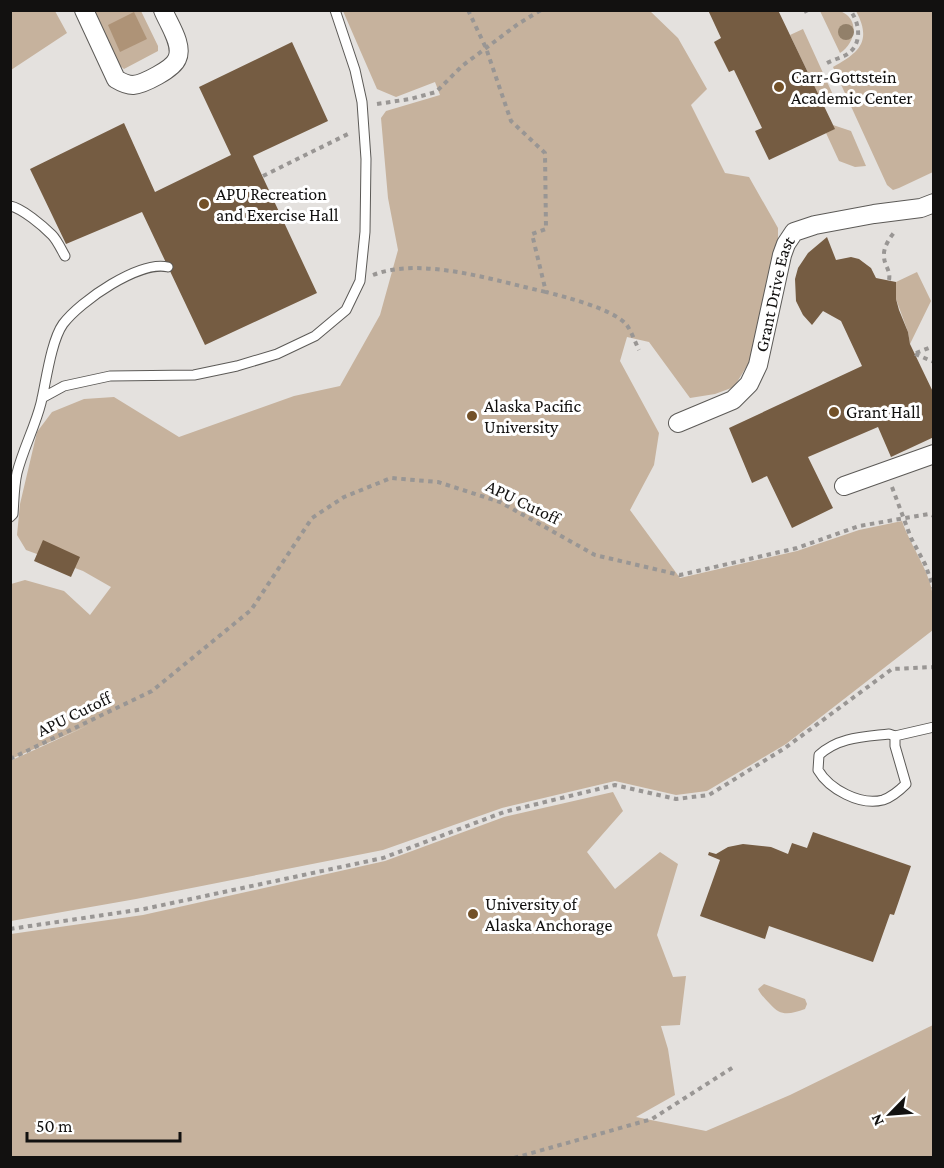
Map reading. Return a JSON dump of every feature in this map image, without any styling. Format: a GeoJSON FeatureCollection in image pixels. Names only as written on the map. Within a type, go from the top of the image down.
{"type":"FeatureCollection","features":[{"type":"Feature","properties":{"kind":"street"},"geometry":{"type":"LineString","coordinates":[[84,10],[116,79],[134,85],[167,71],[178,59],[178,47],[163,10]]}},
{"type":"Feature","properties":{"kind":"street","name":"Grant Drive East"},"geometry":{"type":"LineString","coordinates":[[678,423],[733,400],[749,384],[758,365],[782,255],[794,231],[862,216],[921,208],[933,202]]}},
{"type":"Feature","properties":{"kind":"street"},"geometry":{"type":"LineString","coordinates":[[844,486],[933,454]]}},
{"type":"Feature","properties":{"kind":"lane"},"geometry":{"type":"LineString","coordinates":[[42,398],[64,386],[110,376],[194,375],[237,366],[277,354],[315,336],[346,310],[360,280],[365,232],[364,126],[355,70],[334,10]]}},
{"type":"Feature","properties":{"kind":"lane"},"geometry":{"type":"LineString","coordinates":[[10,206],[25,213],[53,236],[65,256]]}},
{"type":"Feature","properties":{"kind":"lane"},"geometry":{"type":"LineString","coordinates":[[10,517],[13,514],[17,473],[42,398],[54,346],[63,324],[92,297],[123,278],[158,265],[168,267]]}},
{"type":"Feature","properties":{"kind":"lane"},"geometry":{"type":"LineString","coordinates":[[895,736],[895,746],[906,784],[895,795],[882,800],[869,801],[852,796],[829,784],[818,770],[819,756],[833,744],[850,738],[889,734],[895,736],[933,727]]}},
{"type":"Feature","properties":{"kind":"path"},"geometry":{"type":"LineString","coordinates":[[468,10],[486,48],[511,121],[545,153],[546,229],[532,234],[546,292]]}},
{"type":"Feature","properties":{"kind":"path"},"geometry":{"type":"LineString","coordinates":[[362,108],[435,92],[462,66],[518,24],[541,10]]}},
{"type":"Feature","properties":{"kind":"path"},"geometry":{"type":"LineString","coordinates":[[827,63],[848,54],[855,44],[859,34],[858,24],[849,10]]}},
{"type":"Feature","properties":{"kind":"path"},"geometry":{"type":"LineString","coordinates":[[262,177],[364,126]]}},
{"type":"Feature","properties":{"kind":"path"},"geometry":{"type":"LineString","coordinates":[[889,280],[890,273],[884,257],[887,243],[902,226]]}},
{"type":"Feature","properties":{"kind":"path"},"geometry":{"type":"LineString","coordinates":[[360,280],[389,269],[446,270],[546,292],[579,301],[626,324],[639,350]]}},
{"type":"Feature","properties":{"kind":"path"},"geometry":{"type":"LineString","coordinates":[[933,346],[915,354],[933,362]]}},
{"type":"Feature","properties":{"kind":"path"},"geometry":{"type":"LineString","coordinates":[[887,472],[911,538],[925,564],[933,589]]}},
{"type":"Feature","properties":{"kind":"path","name":"APU Cutoff"},"geometry":{"type":"LineString","coordinates":[[10,759],[152,691],[251,610],[312,518],[344,497],[391,478],[438,482],[500,502],[595,555],[680,575],[797,548],[859,526],[929,514],[933,516]]}},
{"type":"Feature","properties":{"kind":"path"},"geometry":{"type":"LineString","coordinates":[[10,929],[144,909],[383,858],[504,812],[615,785],[676,799],[709,795],[785,748],[892,669],[933,666]]}},
{"type":"Feature","properties":{"kind":"path"},"geometry":{"type":"LineString","coordinates":[[514,1158],[652,1119],[735,1066]]}},
{"type":"Feature","properties":{"kind":"shaded area"},"geometry":{"type":"Polygon","coordinates":[[[11,10],[55,11],[67,33],[11,70],[11,10]]]}},
{"type":"Feature","properties":{"kind":"shaded area"},"geometry":{"type":"Polygon","coordinates":[[[92,11],[141,11],[158,46],[158,51],[124,69],[117,63],[92,11]]]}},
{"type":"Feature","properties":{"kind":"shaded area"},"geometry":{"type":"Polygon","coordinates":[[[343,11],[650,11],[678,38],[707,89],[691,105],[725,173],[749,177],[778,228],[778,242],[756,351],[734,387],[715,394],[690,398],[649,342],[627,337],[620,361],[659,433],[654,465],[630,510],[680,578],[797,551],[859,530],[902,521],[931,588],[934,605],[933,630],[786,744],[707,791],[676,795],[615,781],[502,808],[383,850],[136,899],[11,921],[10,761],[89,725],[11,759],[11,584],[25,580],[64,591],[90,615],[111,587],[83,571],[26,550],[17,535],[20,504],[37,432],[52,412],[84,399],[114,397],[179,437],[294,396],[340,386],[380,315],[398,250],[388,198],[381,118],[386,111],[440,95],[435,82],[396,97],[377,89],[343,11]]]}},
{"type":"Feature","properties":{"kind":"shaded area"},"geometry":{"type":"Polygon","coordinates":[[[820,11],[842,12],[852,22],[852,39],[840,53],[820,11]]]}},
{"type":"Feature","properties":{"kind":"shaded area"},"geometry":{"type":"Polygon","coordinates":[[[856,11],[933,11],[933,172],[893,190],[887,185],[833,67],[850,56],[861,45],[863,30],[856,11]]]}},
{"type":"Feature","properties":{"kind":"shaded area"},"geometry":{"type":"Polygon","coordinates":[[[134,12],[147,39],[120,52],[108,25],[134,12]]]}},
{"type":"Feature","properties":{"kind":"shaded area"},"geometry":{"type":"Polygon","coordinates":[[[803,29],[834,97],[822,102],[790,35],[803,29]]]}},
{"type":"Feature","properties":{"kind":"shaded area"},"geometry":{"type":"Polygon","coordinates":[[[833,125],[851,131],[866,166],[855,167],[839,161],[826,133],[834,129],[833,125]]]}},
{"type":"Feature","properties":{"kind":"shaded area"},"geometry":{"type":"Polygon","coordinates":[[[917,272],[931,301],[910,344],[896,299],[896,282],[917,272]]]}},
{"type":"Feature","properties":{"kind":"shaded area","name":"University of Alaska Anchorage"},"geometry":{"type":"Polygon","coordinates":[[[613,792],[623,811],[587,852],[615,889],[660,852],[678,864],[657,935],[673,977],[686,976],[680,1025],[661,1026],[668,1049],[675,1095],[636,1117],[706,1131],[790,1095],[933,1025],[933,1157],[11,1157],[11,934],[143,915],[385,861],[504,817],[613,792]]]}},
{"type":"Feature","properties":{"kind":"shaded area"},"geometry":{"type":"Polygon","coordinates":[[[764,984],[805,999],[807,1004],[805,1009],[790,1013],[778,1011],[758,989],[764,984]]]}},
{"type":"Feature","properties":{"kind":"building","name":"Carr-Gottstein Academic Center"},"geometry":{"type":"Polygon","coordinates":[[[708,10],[778,10],[835,129],[769,160],[755,131],[762,128],[734,70],[729,72],[714,42],[721,38],[708,10]]]}},
{"type":"Feature","properties":{"kind":"building"},"geometry":{"type":"Polygon","coordinates":[[[292,42],[328,121],[253,156],[317,293],[205,345],[142,212],[66,244],[30,169],[124,123],[155,192],[231,155],[199,87],[292,42]]]}},
{"type":"Feature","properties":{"kind":"building"},"geometry":{"type":"Polygon","coordinates":[[[827,237],[836,260],[851,257],[859,259],[871,268],[876,278],[896,282],[896,299],[910,344],[934,394],[934,437],[891,457],[878,427],[808,457],[833,508],[792,528],[767,476],[752,483],[729,428],[862,366],[841,321],[823,311],[812,325],[803,315],[796,301],[795,279],[798,268],[808,253],[827,237]]]}},
{"type":"Feature","properties":{"kind":"building"},"geometry":{"type":"Polygon","coordinates":[[[43,540],[80,557],[71,577],[34,561],[43,540]]]}},
{"type":"Feature","properties":{"kind":"building"},"geometry":{"type":"Polygon","coordinates":[[[813,832],[911,866],[894,915],[890,914],[873,962],[769,926],[765,939],[700,916],[720,860],[708,855],[709,852],[716,854],[728,847],[743,844],[771,847],[788,854],[792,843],[807,848],[813,832]]]}},
{"type":"Feature","properties":{"kind":"place","name":"Carr-Gottstein Academic Center"},"geometry":{"type":"Point","coordinates":[779,87]}},
{"type":"Feature","properties":{"kind":"place","name":"APU Recreation and Exercise Hall"},"geometry":{"type":"Point","coordinates":[204,204]}},
{"type":"Feature","properties":{"kind":"place","name":"Grant Hall"},"geometry":{"type":"Point","coordinates":[834,412]}},
{"type":"Feature","properties":{"kind":"place","name":"Alaska Pacific University"},"geometry":{"type":"Point","coordinates":[472,416]}},
{"type":"Feature","properties":{"kind":"place","name":"University of Alaska Anchorage"},"geometry":{"type":"Point","coordinates":[473,914]}}]}
